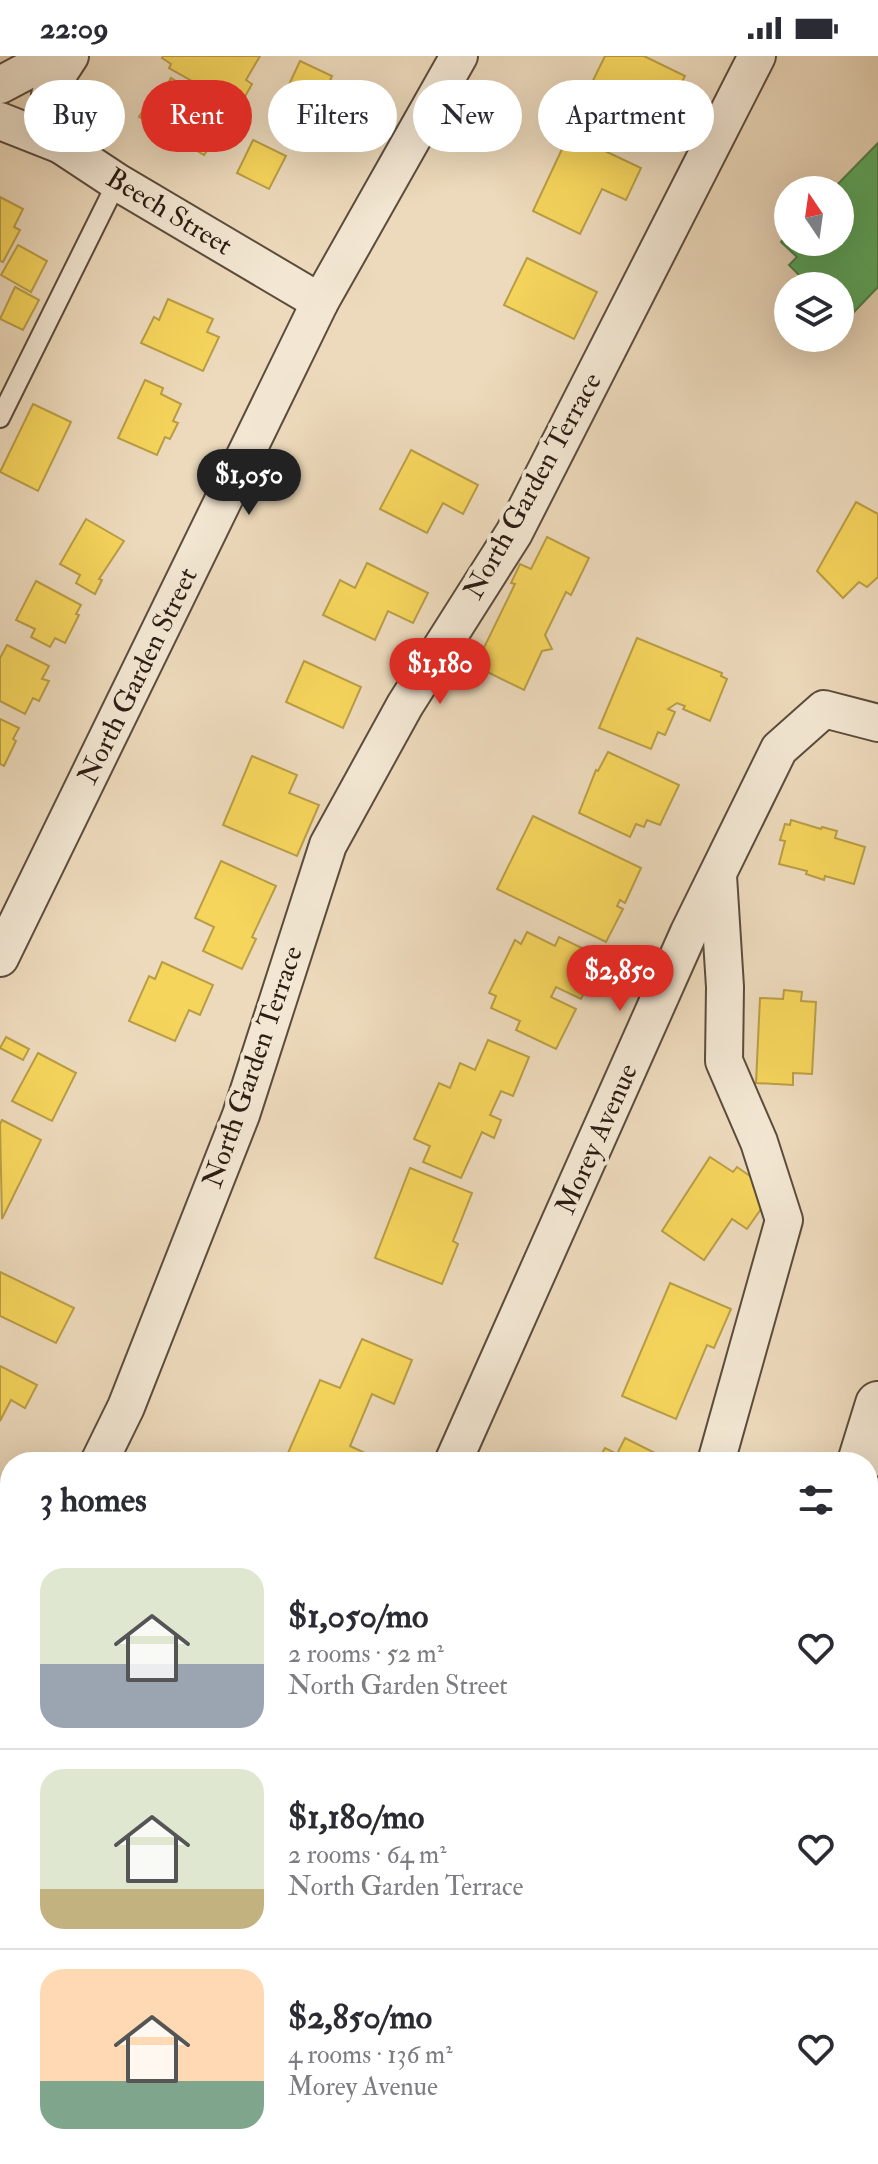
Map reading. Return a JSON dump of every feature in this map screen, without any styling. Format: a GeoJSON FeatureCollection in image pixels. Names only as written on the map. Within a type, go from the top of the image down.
{"type":"FeatureCollection","features":[{"type":"Feature","properties":{"kind":"street"},"geometry":{"type":"LineString","coordinates":[[0,85],[55,56]]}},
{"type":"Feature","properties":{"kind":"street"},"geometry":{"type":"LineString","coordinates":[[55,80],[70,56]]}},
{"type":"Feature","properties":{"kind":"street","name":"North Garden Street"},"geometry":{"type":"LineString","coordinates":[[0,958],[320,302],[459,56]]}},
{"type":"Feature","properties":{"kind":"street","name":"North Garden Terrace"},"geometry":{"type":"LineString","coordinates":[[104,1452],[126,1407],[241,1115],[328,845],[405,705],[514,533],[757,56]]}},
{"type":"Feature","properties":{"kind":"street","name":"Beech Street"},"geometry":{"type":"LineString","coordinates":[[0,121],[24,130]]}},
{"type":"Feature","properties":{"kind":"street","name":"Beech Street"},"geometry":{"type":"LineString","coordinates":[[72,152],[320,302]]}},
{"type":"Feature","properties":{"kind":"street","name":"Morey Avenue"},"geometry":{"type":"LineString","coordinates":[[457,1452],[689,932],[779,749],[824,709],[878,723]]}},
{"type":"Feature","properties":{"kind":"street"},"geometry":{"type":"LineString","coordinates":[[718,873],[725,987],[724,1061],[759,1142],[784,1220],[719,1452]]}},
{"type":"Feature","properties":{"kind":"street"},"geometry":{"type":"LineString","coordinates":[[863,1452],[878,1404]]}},
{"type":"Feature","properties":{"kind":"lane"},"geometry":{"type":"LineString","coordinates":[[0,418],[117,182]]}},
{"type":"Feature","properties":{"kind":"building: Homes"},"geometry":{"type":"Polygon","coordinates":[[[260,56],[246,80],[190,80],[169,68],[171,64],[162,58],[260,56]]]}},
{"type":"Feature","properties":{"kind":"building: Homes"},"geometry":{"type":"Polygon","coordinates":[[[605,56],[644,56],[685,76],[683,80],[593,80],[605,56]]]}},
{"type":"Feature","properties":{"kind":"building: Homes"},"geometry":{"type":"Polygon","coordinates":[[[300,61],[332,76],[330,80],[291,80],[300,61]]]}},
{"type":"Feature","properties":{"kind":"building: Homes"},"geometry":{"type":"Polygon","coordinates":[[[252,142],[268,147],[268,152],[286,156],[269,189],[237,173],[247,152],[252,152],[252,142]]]}},
{"type":"Feature","properties":{"kind":"building: Homes"},"geometry":{"type":"Polygon","coordinates":[[[561,152],[607,152],[641,168],[626,200],[602,189],[580,234],[533,211],[561,152]]]}},
{"type":"Feature","properties":{"kind":"building: Homes"},"geometry":{"type":"Polygon","coordinates":[[[0,197],[23,209],[14,227],[20,230],[3,262],[0,261],[0,197]]]}},
{"type":"Feature","properties":{"kind":"building: Homes"},"geometry":{"type":"Polygon","coordinates":[[[18,245],[47,261],[31,292],[1,275],[18,245]]]}},
{"type":"Feature","properties":{"kind":"building: Homes"},"geometry":{"type":"Polygon","coordinates":[[[527,258],[597,292],[574,339],[504,305],[527,258]]]}},
{"type":"Feature","properties":{"kind":"building: Homes"},"geometry":{"type":"Polygon","coordinates":[[[15,287],[39,300],[23,330],[0,319],[15,287]]]}},
{"type":"Feature","properties":{"kind":"building: Homes"},"geometry":{"type":"Polygon","coordinates":[[[168,299],[213,319],[207,332],[219,337],[203,371],[141,343],[154,317],[159,320],[168,299]]]}},
{"type":"Feature","properties":{"kind":"building: Homes"},"geometry":{"type":"Polygon","coordinates":[[[145,380],[163,388],[161,394],[181,404],[173,421],[178,423],[170,439],[165,437],[157,455],[118,438],[145,380]]]}},
{"type":"Feature","properties":{"kind":"building: Homes"},"geometry":{"type":"Polygon","coordinates":[[[33,404],[71,422],[38,491],[0,472],[33,404]]]}},
{"type":"Feature","properties":{"kind":"building: Homes"},"geometry":{"type":"Polygon","coordinates":[[[411,450],[478,485],[463,514],[443,503],[427,533],[380,509],[411,450]]]}},
{"type":"Feature","properties":{"kind":"building: Homes"},"geometry":{"type":"Polygon","coordinates":[[[856,502],[878,514],[878,577],[867,587],[859,582],[843,598],[817,571],[856,502]]]}},
{"type":"Feature","properties":{"kind":"building: Homes"},"geometry":{"type":"Polygon","coordinates":[[[86,519],[124,541],[99,579],[102,580],[95,594],[76,583],[80,575],[60,564],[86,519]]]}},
{"type":"Feature","properties":{"kind":"building: Homes"},"geometry":{"type":"Polygon","coordinates":[[[547,537],[589,558],[571,595],[566,592],[545,635],[552,649],[542,651],[524,690],[475,666],[515,584],[511,583],[520,564],[531,569],[547,537]]]}},
{"type":"Feature","properties":{"kind":"building: Homes"},"geometry":{"type":"Polygon","coordinates":[[[367,563],[428,593],[413,623],[388,611],[375,640],[323,615],[340,580],[355,588],[367,563]]]}},
{"type":"Feature","properties":{"kind":"building: Homes"},"geometry":{"type":"Polygon","coordinates":[[[36,581],[81,605],[65,643],[55,638],[50,647],[31,637],[35,629],[16,620],[36,581]]]}},
{"type":"Feature","properties":{"kind":"building: Homes"},"geometry":{"type":"Polygon","coordinates":[[[637,638],[722,673],[721,676],[727,679],[710,721],[677,703],[668,709],[675,712],[665,735],[658,732],[651,749],[599,728],[637,638]]]}},
{"type":"Feature","properties":{"kind":"building: Homes"},"geometry":{"type":"Polygon","coordinates":[[[7,645],[49,666],[42,679],[49,681],[39,701],[33,698],[25,714],[0,701],[0,658],[7,645]]]}},
{"type":"Feature","properties":{"kind":"building: Homes"},"geometry":{"type":"Polygon","coordinates":[[[304,661],[361,687],[343,728],[286,702],[304,661]]]}},
{"type":"Feature","properties":{"kind":"building: Homes"},"geometry":{"type":"Polygon","coordinates":[[[0,719],[19,728],[4,766],[0,764],[0,719]]]}},
{"type":"Feature","properties":{"kind":"building: Homes"},"geometry":{"type":"Polygon","coordinates":[[[608,752],[679,785],[660,825],[647,820],[644,827],[636,824],[630,837],[579,813],[596,770],[608,752]]]}},
{"type":"Feature","properties":{"kind":"building: Homes"},"geometry":{"type":"Polygon","coordinates":[[[252,756],[297,775],[289,793],[319,805],[297,856],[223,825],[252,756]]]}},
{"type":"Feature","properties":{"kind":"building: Homes"},"geometry":{"type":"Polygon","coordinates":[[[533,816],[641,868],[625,903],[620,900],[617,906],[623,909],[606,942],[497,889],[533,816]]]}},
{"type":"Feature","properties":{"kind":"building: Homes"},"geometry":{"type":"Polygon","coordinates":[[[791,820],[837,831],[835,838],[865,847],[854,884],[825,876],[824,880],[806,874],[807,871],[779,864],[785,841],[780,840],[785,824],[790,825],[791,820]]]}},
{"type":"Feature","properties":{"kind":"building: Homes"},"geometry":{"type":"Polygon","coordinates":[[[221,861],[276,886],[252,937],[256,939],[242,969],[203,951],[214,927],[195,918],[221,861]]]}},
{"type":"Feature","properties":{"kind":"building: Homes"},"geometry":{"type":"Polygon","coordinates":[[[527,932],[555,946],[559,937],[601,957],[581,999],[556,987],[551,997],[576,1009],[556,1049],[516,1030],[520,1021],[491,1008],[496,996],[489,993],[515,940],[521,944],[527,932]]]}},
{"type":"Feature","properties":{"kind":"building: Homes"},"geometry":{"type":"Polygon","coordinates":[[[162,962],[213,985],[200,1015],[189,1010],[175,1041],[129,1021],[149,976],[155,979],[162,962]]]}},
{"type":"Feature","properties":{"kind":"building: Homes"},"geometry":{"type":"Polygon","coordinates":[[[784,990],[802,992],[801,1001],[816,1002],[812,1074],[793,1073],[793,1085],[756,1083],[760,998],[783,999],[784,990]]]}},
{"type":"Feature","properties":{"kind":"building: Homes"},"geometry":{"type":"Polygon","coordinates":[[[6,1037],[29,1049],[23,1060],[0,1048],[6,1037]]]}},
{"type":"Feature","properties":{"kind":"building: Homes"},"geometry":{"type":"Polygon","coordinates":[[[488,1040],[529,1057],[513,1096],[501,1091],[490,1115],[501,1120],[494,1138],[482,1132],[461,1178],[423,1162],[430,1146],[414,1139],[439,1083],[450,1088],[460,1063],[475,1070],[488,1040]]]}},
{"type":"Feature","properties":{"kind":"building: Homes"},"geometry":{"type":"Polygon","coordinates":[[[38,1053],[76,1073],[52,1121],[12,1101],[38,1053]]]}},
{"type":"Feature","properties":{"kind":"building: Homes"},"geometry":{"type":"Polygon","coordinates":[[[2,1120],[41,1140],[2,1219],[0,1124],[2,1120]]]}},
{"type":"Feature","properties":{"kind":"building: Homes"},"geometry":{"type":"Polygon","coordinates":[[[710,1157],[733,1172],[737,1167],[760,1183],[755,1190],[768,1199],[747,1229],[732,1219],[704,1260],[662,1231],[710,1157]]]}},
{"type":"Feature","properties":{"kind":"building: Homes"},"geometry":{"type":"Polygon","coordinates":[[[410,1168],[472,1193],[453,1241],[458,1244],[442,1284],[375,1258],[410,1168]]]}},
{"type":"Feature","properties":{"kind":"building: Homes"},"geometry":{"type":"Polygon","coordinates":[[[0,1272],[74,1308],[56,1343],[0,1316],[0,1272]]]}},
{"type":"Feature","properties":{"kind":"building: Homes"},"geometry":{"type":"Polygon","coordinates":[[[670,1283],[731,1309],[714,1348],[707,1345],[676,1419],[622,1396],[670,1283]]]}},
{"type":"Feature","properties":{"kind":"building: Homes"},"geometry":{"type":"Polygon","coordinates":[[[362,1339],[412,1360],[394,1404],[372,1394],[350,1446],[363,1452],[288,1452],[320,1380],[340,1388],[362,1339]]]}},
{"type":"Feature","properties":{"kind":"building: Homes"},"geometry":{"type":"Polygon","coordinates":[[[0,1366],[37,1385],[25,1408],[11,1400],[0,1421],[0,1366]]]}},
{"type":"Feature","properties":{"kind":"building: Homes"},"geometry":{"type":"Polygon","coordinates":[[[625,1438],[653,1452],[618,1452],[625,1438]]]}},
{"type":"Feature","properties":{"kind":"building: Public"},"geometry":{"type":"Polygon","coordinates":[[[878,143],[878,287],[854,312],[854,272],[796,272],[789,265],[796,256],[854,256],[854,176],[846,176],[878,143]]]}}]}
